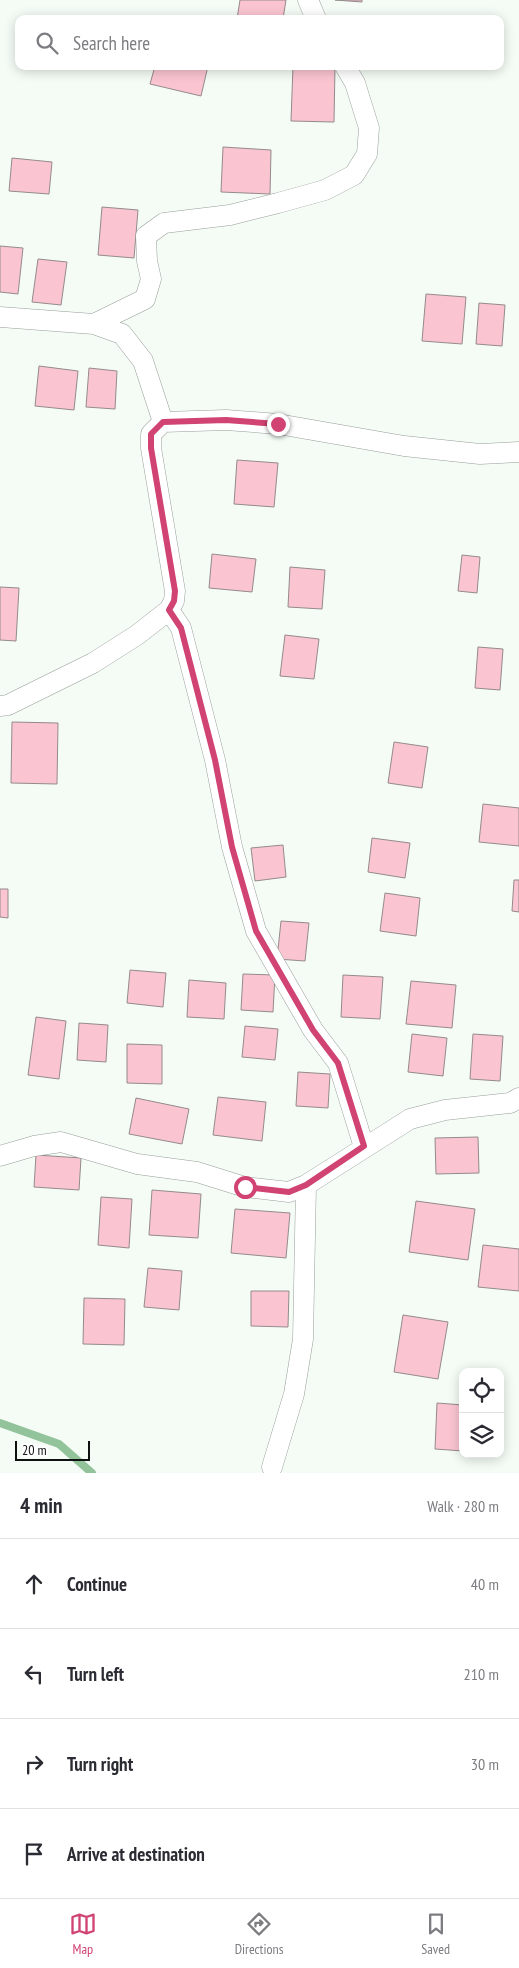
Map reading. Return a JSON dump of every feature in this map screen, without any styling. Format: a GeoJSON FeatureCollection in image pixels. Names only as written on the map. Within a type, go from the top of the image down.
{"type":"FeatureCollection","features":[{"type":"Feature","properties":{"kind":"street"},"geometry":{"type":"LineString","coordinates":[[308,0],[314,15]]}},
{"type":"Feature","properties":{"kind":"street"},"geometry":{"type":"LineString","coordinates":[[94,324],[145,299],[151,279],[147,261],[146,236],[164,223],[230,215],[278,203],[325,190],[354,175],[368,154],[370,128],[355,83],[347,70]]}},
{"type":"Feature","properties":{"kind":"street"},"geometry":{"type":"LineString","coordinates":[[0,317],[94,324],[122,334],[143,361],[163,422]]}},
{"type":"Feature","properties":{"kind":"street"},"geometry":{"type":"LineString","coordinates":[[0,706],[8,705],[93,663],[136,635],[169,610],[174,601],[175,591],[151,448],[151,434],[163,422],[226,420],[278,424],[404,446],[480,454],[519,452]]}},
{"type":"Feature","properties":{"kind":"street"},"geometry":{"type":"LineString","coordinates":[[169,610],[181,628],[215,760],[232,847],[256,931],[313,1030],[338,1063],[364,1146]]}},
{"type":"Feature","properties":{"kind":"street"},"geometry":{"type":"LineString","coordinates":[[0,1156],[34,1146],[61,1142],[137,1164],[197,1172],[245,1187],[289,1192],[306,1185],[364,1146],[410,1119],[446,1110],[510,1103],[519,1098]]}},
{"type":"Feature","properties":{"kind":"street"},"geometry":{"type":"LineString","coordinates":[[272,1467],[294,1394],[303,1339],[306,1185]]}},
{"type":"Feature","properties":{"kind":"building"},"geometry":{"type":"Polygon","coordinates":[[[240,0],[286,0],[284,15],[238,15],[240,0]]]}},
{"type":"Feature","properties":{"kind":"building"},"geometry":{"type":"Polygon","coordinates":[[[335,0],[362,0],[362,2],[335,0]]]}},
{"type":"Feature","properties":{"kind":"building"},"geometry":{"type":"Polygon","coordinates":[[[154,70],[207,70],[201,96],[150,84],[154,70]]]}},
{"type":"Feature","properties":{"kind":"building"},"geometry":{"type":"Polygon","coordinates":[[[293,70],[335,70],[334,122],[291,121],[293,70]]]}},
{"type":"Feature","properties":{"kind":"building"},"geometry":{"type":"Polygon","coordinates":[[[223,147],[271,150],[270,194],[221,192],[223,147]]]}},
{"type":"Feature","properties":{"kind":"building"},"geometry":{"type":"Polygon","coordinates":[[[12,158],[52,162],[49,194],[9,191],[12,158]]]}},
{"type":"Feature","properties":{"kind":"building"},"geometry":{"type":"Polygon","coordinates":[[[102,207],[138,210],[134,258],[98,255],[102,207]]]}},
{"type":"Feature","properties":{"kind":"building"},"geometry":{"type":"Polygon","coordinates":[[[0,246],[23,248],[18,294],[0,292],[0,246]]]}},
{"type":"Feature","properties":{"kind":"building"},"geometry":{"type":"Polygon","coordinates":[[[38,259],[67,262],[61,305],[32,302],[38,259]]]}},
{"type":"Feature","properties":{"kind":"building"},"geometry":{"type":"Polygon","coordinates":[[[426,294],[466,297],[462,344],[422,341],[426,294]]]}},
{"type":"Feature","properties":{"kind":"building"},"geometry":{"type":"Polygon","coordinates":[[[479,303],[505,305],[502,346],[476,344],[479,303]]]}},
{"type":"Feature","properties":{"kind":"building"},"geometry":{"type":"Polygon","coordinates":[[[39,366],[78,371],[74,410],[35,406],[39,366]]]}},
{"type":"Feature","properties":{"kind":"building"},"geometry":{"type":"Polygon","coordinates":[[[89,368],[117,371],[115,409],[86,407],[89,368]]]}},
{"type":"Feature","properties":{"kind":"building"},"geometry":{"type":"Polygon","coordinates":[[[237,460],[278,463],[274,507],[234,504],[237,460]]]}},
{"type":"Feature","properties":{"kind":"building"},"geometry":{"type":"Polygon","coordinates":[[[212,554],[256,559],[252,592],[209,588],[212,554]]]}},
{"type":"Feature","properties":{"kind":"building"},"geometry":{"type":"Polygon","coordinates":[[[462,555],[480,557],[477,593],[458,591],[462,555]]]}},
{"type":"Feature","properties":{"kind":"building"},"geometry":{"type":"Polygon","coordinates":[[[290,567],[325,570],[322,609],[288,607],[290,567]]]}},
{"type":"Feature","properties":{"kind":"building"},"geometry":{"type":"Polygon","coordinates":[[[0,587],[19,588],[16,641],[0,640],[0,587]]]}},
{"type":"Feature","properties":{"kind":"building"},"geometry":{"type":"Polygon","coordinates":[[[285,635],[319,639],[314,679],[280,676],[285,635]]]}},
{"type":"Feature","properties":{"kind":"building"},"geometry":{"type":"Polygon","coordinates":[[[478,647],[503,649],[500,690],[475,688],[478,647]]]}},
{"type":"Feature","properties":{"kind":"building"},"geometry":{"type":"Polygon","coordinates":[[[12,722],[58,723],[57,784],[11,783],[12,722]]]}},
{"type":"Feature","properties":{"kind":"building"},"geometry":{"type":"Polygon","coordinates":[[[394,742],[428,747],[422,788],[388,783],[394,742]]]}},
{"type":"Feature","properties":{"kind":"building"},"geometry":{"type":"Polygon","coordinates":[[[483,804],[519,808],[519,846],[479,842],[483,804]]]}},
{"type":"Feature","properties":{"kind":"building"},"geometry":{"type":"Polygon","coordinates":[[[372,838],[410,843],[405,878],[368,872],[372,838]]]}},
{"type":"Feature","properties":{"kind":"building"},"geometry":{"type":"Polygon","coordinates":[[[283,845],[286,877],[255,881],[251,848],[283,845]]]}},
{"type":"Feature","properties":{"kind":"building"},"geometry":{"type":"Polygon","coordinates":[[[514,880],[519,880],[519,912],[512,911],[514,880]]]}},
{"type":"Feature","properties":{"kind":"building"},"geometry":{"type":"Polygon","coordinates":[[[0,889],[8,889],[8,918],[0,917],[0,889]]]}},
{"type":"Feature","properties":{"kind":"building"},"geometry":{"type":"Polygon","coordinates":[[[385,893],[420,898],[416,936],[380,931],[385,893]]]}},
{"type":"Feature","properties":{"kind":"building"},"geometry":{"type":"Polygon","coordinates":[[[281,921],[309,923],[305,961],[277,959],[281,921]]]}},
{"type":"Feature","properties":{"kind":"building"},"geometry":{"type":"Polygon","coordinates":[[[130,970],[166,973],[163,1007],[127,1003],[130,970]]]}},
{"type":"Feature","properties":{"kind":"building"},"geometry":{"type":"Polygon","coordinates":[[[243,974],[275,975],[273,1012],[241,1010],[243,974]]]}},
{"type":"Feature","properties":{"kind":"building"},"geometry":{"type":"Polygon","coordinates":[[[343,975],[383,977],[380,1019],[341,1017],[343,975]]]}},
{"type":"Feature","properties":{"kind":"building"},"geometry":{"type":"Polygon","coordinates":[[[189,980],[226,983],[224,1019],[187,1017],[189,980]]]}},
{"type":"Feature","properties":{"kind":"building"},"geometry":{"type":"Polygon","coordinates":[[[411,981],[456,985],[452,1028],[406,1024],[411,981]]]}},
{"type":"Feature","properties":{"kind":"building"},"geometry":{"type":"Polygon","coordinates":[[[36,1017],[66,1021],[59,1079],[28,1075],[36,1017]]]}},
{"type":"Feature","properties":{"kind":"building"},"geometry":{"type":"Polygon","coordinates":[[[79,1023],[108,1025],[106,1062],[77,1060],[79,1023]]]}},
{"type":"Feature","properties":{"kind":"building"},"geometry":{"type":"Polygon","coordinates":[[[245,1026],[278,1029],[275,1060],[242,1057],[245,1026]]]}},
{"type":"Feature","properties":{"kind":"building"},"geometry":{"type":"Polygon","coordinates":[[[412,1034],[447,1038],[443,1076],[408,1072],[412,1034]]]}},
{"type":"Feature","properties":{"kind":"building"},"geometry":{"type":"Polygon","coordinates":[[[473,1034],[503,1036],[500,1081],[470,1079],[473,1034]]]}},
{"type":"Feature","properties":{"kind":"building"},"geometry":{"type":"Polygon","coordinates":[[[127,1044],[162,1045],[162,1084],[127,1083],[127,1044]]]}},
{"type":"Feature","properties":{"kind":"building"},"geometry":{"type":"Polygon","coordinates":[[[298,1072],[330,1074],[328,1108],[296,1106],[298,1072]]]}},
{"type":"Feature","properties":{"kind":"building"},"geometry":{"type":"Polygon","coordinates":[[[218,1097],[266,1102],[262,1141],[213,1135],[218,1097]]]}},
{"type":"Feature","properties":{"kind":"building"},"geometry":{"type":"Polygon","coordinates":[[[136,1098],[189,1109],[182,1144],[129,1134],[136,1098]]]}},
{"type":"Feature","properties":{"kind":"building"},"geometry":{"type":"Polygon","coordinates":[[[478,1137],[479,1173],[436,1174],[435,1138],[478,1137]]]}},
{"type":"Feature","properties":{"kind":"building"},"geometry":{"type":"Polygon","coordinates":[[[36,1155],[81,1158],[79,1190],[34,1187],[36,1155]]]}},
{"type":"Feature","properties":{"kind":"building"},"geometry":{"type":"Polygon","coordinates":[[[152,1190],[201,1194],[198,1238],[149,1235],[152,1190]]]}},
{"type":"Feature","properties":{"kind":"building"},"geometry":{"type":"Polygon","coordinates":[[[101,1197],[132,1199],[129,1248],[98,1245],[101,1197]]]}},
{"type":"Feature","properties":{"kind":"building"},"geometry":{"type":"Polygon","coordinates":[[[416,1201],[475,1209],[468,1260],[409,1252],[416,1201]]]}},
{"type":"Feature","properties":{"kind":"building"},"geometry":{"type":"Polygon","coordinates":[[[235,1209],[290,1213],[286,1258],[231,1253],[235,1209]]]}},
{"type":"Feature","properties":{"kind":"building"},"geometry":{"type":"Polygon","coordinates":[[[483,1245],[519,1249],[519,1291],[478,1287],[483,1245]]]}},
{"type":"Feature","properties":{"kind":"building"},"geometry":{"type":"Polygon","coordinates":[[[148,1268],[182,1271],[179,1310],[144,1307],[148,1268]]]}},
{"type":"Feature","properties":{"kind":"building"},"geometry":{"type":"Polygon","coordinates":[[[251,1291],[289,1291],[288,1327],[251,1326],[251,1291]]]}},
{"type":"Feature","properties":{"kind":"building"},"geometry":{"type":"Polygon","coordinates":[[[84,1298],[125,1299],[124,1345],[83,1344],[84,1298]]]}},
{"type":"Feature","properties":{"kind":"building"},"geometry":{"type":"Polygon","coordinates":[[[403,1315],[448,1322],[438,1379],[394,1372],[403,1315]]]}},
{"type":"Feature","properties":{"kind":"building"},"geometry":{"type":"Polygon","coordinates":[[[437,1403],[459,1405],[459,1451],[435,1449],[437,1403]]]}},
{"type":"Feature","properties":{"kind":"waterway"},"geometry":{"type":"LineString","coordinates":[[0,1423],[59,1444],[92,1473]]}},
{"type":"Feature","properties":{"kind":"route"},"geometry":{"type":"LineString","coordinates":[[245,1187],[289,1192],[306,1185],[364,1146],[338,1063],[313,1030],[289,984],[256,931],[232,847],[215,760],[191,664],[181,628],[169,610],[174,601],[175,591],[151,448],[151,434],[163,422],[226,420],[278,424]]}}]}
